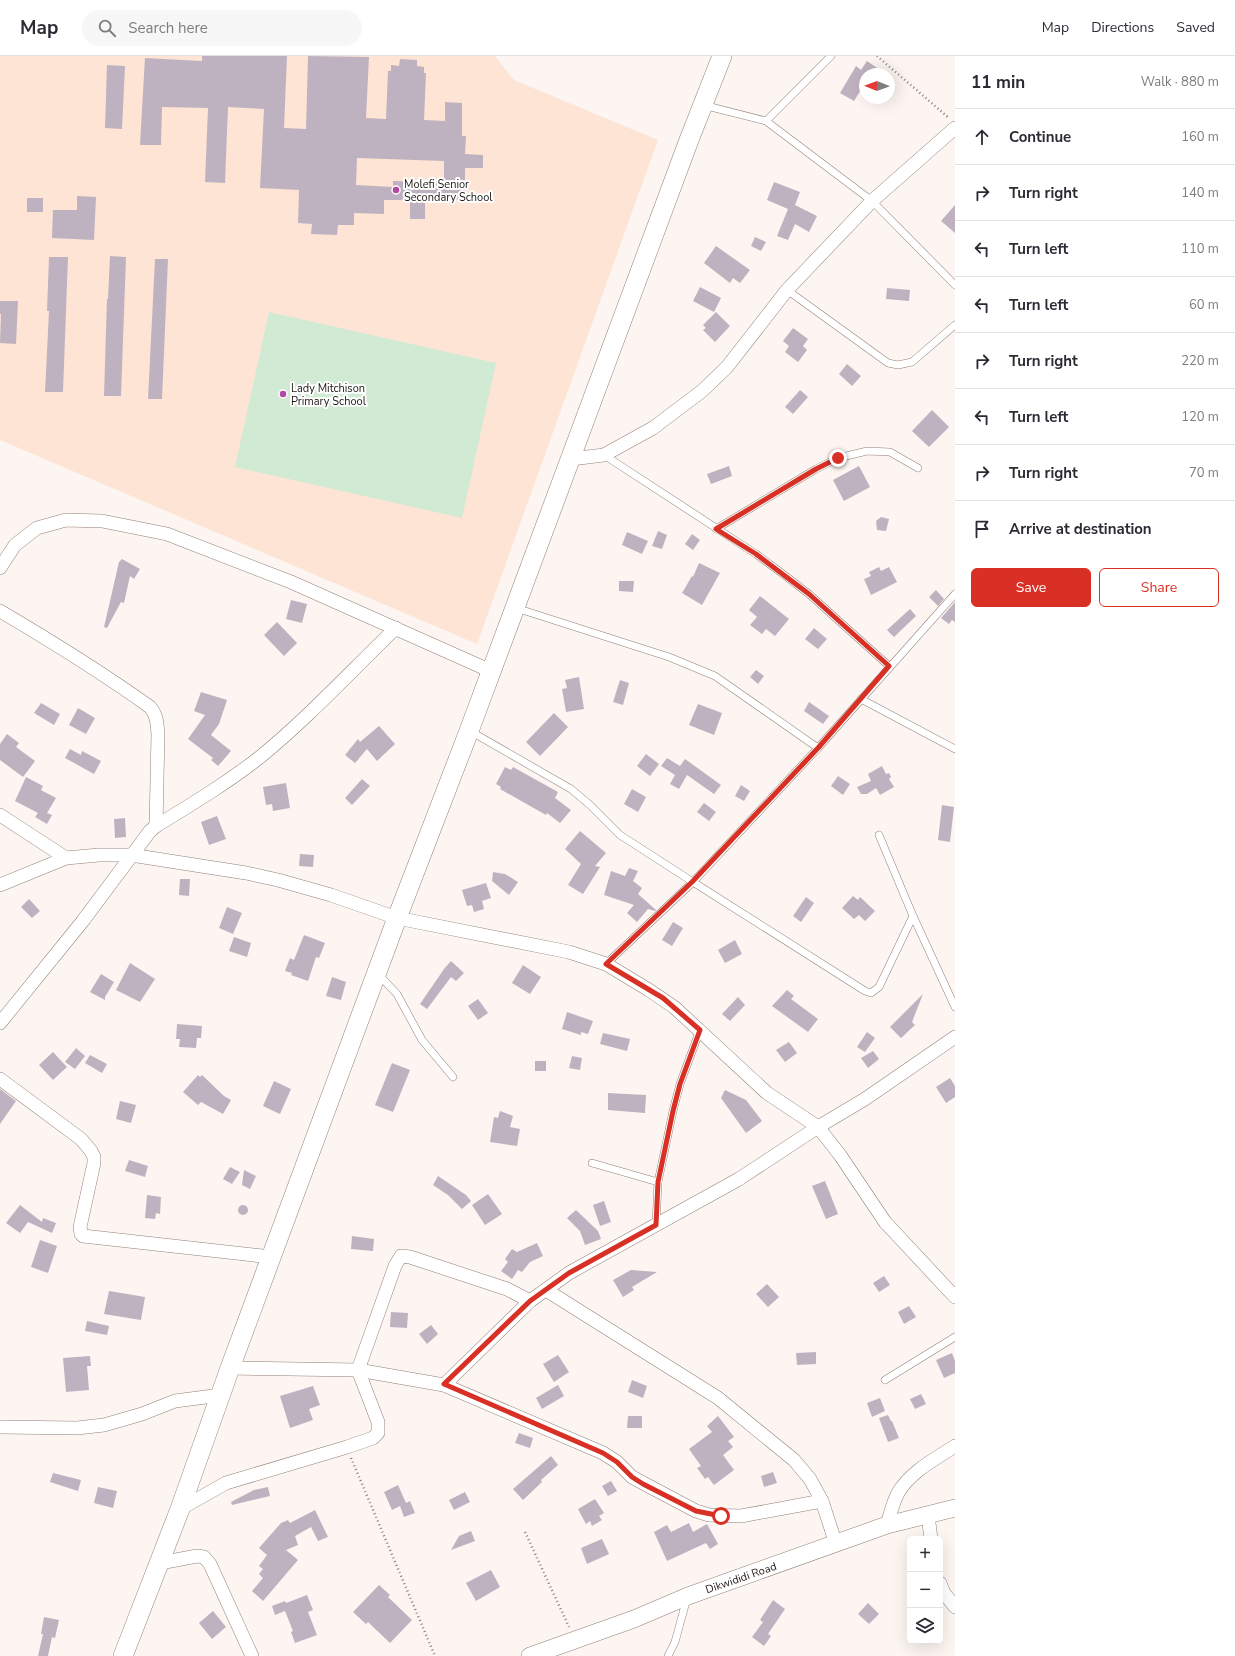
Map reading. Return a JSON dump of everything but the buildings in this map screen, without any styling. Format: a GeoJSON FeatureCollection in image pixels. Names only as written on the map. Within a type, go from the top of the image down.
{"type":"FeatureCollection","features":[{"type":"Feature","properties":{"kind":"main road"},"geometry":{"type":"LineString","coordinates":[[123,1656],[160,1563],[230,1368],[397,918],[469,731],[722,56]]}},
{"type":"Feature","properties":{"kind":"street"},"geometry":{"type":"LineString","coordinates":[[571,459],[604,455],[653,428],[702,391],[727,367],[787,290],[872,201],[955,128]]}},
{"type":"Feature","properties":{"kind":"street"},"geometry":{"type":"LineString","coordinates":[[0,568],[15,545],[37,528],[66,520],[102,521],[167,534],[291,582],[491,670]]}},
{"type":"Feature","properties":{"kind":"street"},"geometry":{"type":"LineString","coordinates":[[0,611],[47,638],[109,678],[150,707],[155,713],[158,734],[156,826]]}},
{"type":"Feature","properties":{"kind":"street"},"geometry":{"type":"LineString","coordinates":[[0,1023],[82,922],[142,840],[156,826],[204,797],[259,758],[306,716],[396,628]]}},
{"type":"Feature","properties":{"kind":"street"},"geometry":{"type":"LineString","coordinates":[[0,814],[66,858]]}},
{"type":"Feature","properties":{"kind":"street"},"geometry":{"type":"LineString","coordinates":[[0,885],[66,858],[99,855],[131,855],[246,873],[278,880],[331,895],[397,918],[569,952],[606,964],[663,998],[700,1030],[767,1093],[818,1127],[840,1155],[885,1222],[955,1297]]}},
{"type":"Feature","properties":{"kind":"street"},"geometry":{"type":"LineString","coordinates":[[444,1384],[530,1301],[569,1273],[739,1179],[818,1127],[865,1099],[955,1037]]}},
{"type":"Feature","properties":{"kind":"street"},"geometry":{"type":"LineString","coordinates":[[0,1079],[61,1123],[81,1139],[91,1151],[94,1157],[94,1163],[80,1227],[81,1234],[83,1236],[271,1258]]}},
{"type":"Feature","properties":{"kind":"street"},"geometry":{"type":"LineString","coordinates":[[180,1509],[226,1483],[347,1448],[373,1438],[378,1433],[378,1422],[358,1370],[394,1266],[401,1256],[410,1257],[507,1289],[530,1301]]}},
{"type":"Feature","properties":{"kind":"street"},"geometry":{"type":"LineString","coordinates":[[546,1290],[718,1398],[794,1460],[810,1479],[822,1501],[836,1544]]}},
{"type":"Feature","properties":{"kind":"street"},"geometry":{"type":"LineString","coordinates":[[230,1368],[358,1370],[444,1384],[603,1453],[617,1462],[632,1477],[696,1511],[721,1516],[741,1516],[822,1501]]}},
{"type":"Feature","properties":{"kind":"street"},"geometry":{"type":"LineString","coordinates":[[0,1427],[77,1428],[104,1426],[175,1402],[221,1395]]}},
{"type":"Feature","properties":{"kind":"street"},"geometry":{"type":"LineString","coordinates":[[887,1525],[898,1494],[908,1480],[930,1461],[955,1446]]}},
{"type":"Feature","properties":{"kind":"street","name":"Dikwididi Road"},"geometry":{"type":"LineString","coordinates":[[530,1656],[634,1619],[688,1596],[887,1525],[955,1508]]}},
{"type":"Feature","properties":{"kind":"street"},"geometry":{"type":"LineString","coordinates":[[928,1515],[931,1536]]}},
{"type":"Feature","properties":{"kind":"street"},"geometry":{"type":"LineString","coordinates":[[160,1563],[197,1556],[204,1557],[210,1564],[252,1656]]}},
{"type":"Feature","properties":{"kind":"street"},"geometry":{"type":"LineString","coordinates":[[943,1590],[955,1608]]}},
{"type":"Feature","properties":{"kind":"lane"},"geometry":{"type":"LineString","coordinates":[[766,121],[831,56]]}},
{"type":"Feature","properties":{"kind":"lane"},"geometry":{"type":"LineString","coordinates":[[703,105],[766,121],[872,201],[955,285]]}},
{"type":"Feature","properties":{"kind":"lane"},"geometry":{"type":"LineString","coordinates":[[787,290],[888,363],[898,365],[912,362],[955,324]]}},
{"type":"Feature","properties":{"kind":"lane"},"geometry":{"type":"LineString","coordinates":[[716,529],[816,469],[838,458],[867,451],[890,452],[918,468]]}},
{"type":"Feature","properties":{"kind":"lane"},"geometry":{"type":"LineString","coordinates":[[604,455],[756,554],[809,594],[889,666]]}},
{"type":"Feature","properties":{"kind":"lane"},"geometry":{"type":"LineString","coordinates":[[606,964],[692,882],[818,748],[954,594]]}},
{"type":"Feature","properties":{"kind":"lane"},"geometry":{"type":"LineString","coordinates":[[514,608],[669,657],[715,676],[818,748]]}},
{"type":"Feature","properties":{"kind":"lane"},"geometry":{"type":"LineString","coordinates":[[862,699],[955,749]]}},
{"type":"Feature","properties":{"kind":"lane"},"geometry":{"type":"LineString","coordinates":[[469,731],[571,789],[590,805],[620,835],[865,991],[871,993],[879,987],[913,916]]}},
{"type":"Feature","properties":{"kind":"lane"},"geometry":{"type":"LineString","coordinates":[[879,835],[913,916],[955,1007]]}},
{"type":"Feature","properties":{"kind":"lane"},"geometry":{"type":"LineString","coordinates":[[377,973],[397,994],[422,1040],[453,1077]]}},
{"type":"Feature","properties":{"kind":"lane"},"geometry":{"type":"LineString","coordinates":[[656,1225],[658,1182],[677,1095],[700,1030]]}},
{"type":"Feature","properties":{"kind":"lane"},"geometry":{"type":"LineString","coordinates":[[592,1163],[658,1182]]}},
{"type":"Feature","properties":{"kind":"lane"},"geometry":{"type":"LineString","coordinates":[[885,1380],[955,1338]]}},
{"type":"Feature","properties":{"kind":"lane"},"geometry":{"type":"LineString","coordinates":[[668,1656],[675,1642],[688,1596]]}},
{"type":"Feature","properties":{"kind":"path"},"geometry":{"type":"LineString","coordinates":[[877,56],[955,123]]}},
{"type":"Feature","properties":{"kind":"path"},"geometry":{"type":"LineString","coordinates":[[347,1448],[435,1656]]}},
{"type":"Feature","properties":{"kind":"path"},"geometry":{"type":"LineString","coordinates":[[525,1532],[575,1640]]}},
{"type":"Feature","properties":{"kind":"shaded area"},"geometry":{"type":"Polygon","coordinates":[[[0,56],[495,56],[514,80],[658,140],[477,644],[0,440],[0,56]]]}},
{"type":"Feature","properties":{"kind":"green space"},"geometry":{"type":"Polygon","coordinates":[[[269,312],[496,363],[462,518],[235,467],[269,312]]]}},
{"type":"Feature","properties":{"kind":"place","name":"Molefi Senior Secondary School"},"geometry":{"type":"Point","coordinates":[396,190]}},
{"type":"Feature","properties":{"kind":"place","name":"Lady Mitchison Primary School"},"geometry":{"type":"Point","coordinates":[283,394]}},
{"type":"Feature","properties":{"kind":"route"},"geometry":{"type":"LineString","coordinates":[[721,1516],[709,1515],[696,1511],[643,1484],[632,1477],[617,1462],[603,1453],[444,1384],[530,1301],[569,1273],[656,1225],[658,1182],[673,1111],[680,1084],[700,1030],[663,998],[606,964],[692,882],[818,748],[889,666],[809,594],[756,554],[716,529],[816,469],[838,458]]}}]}
